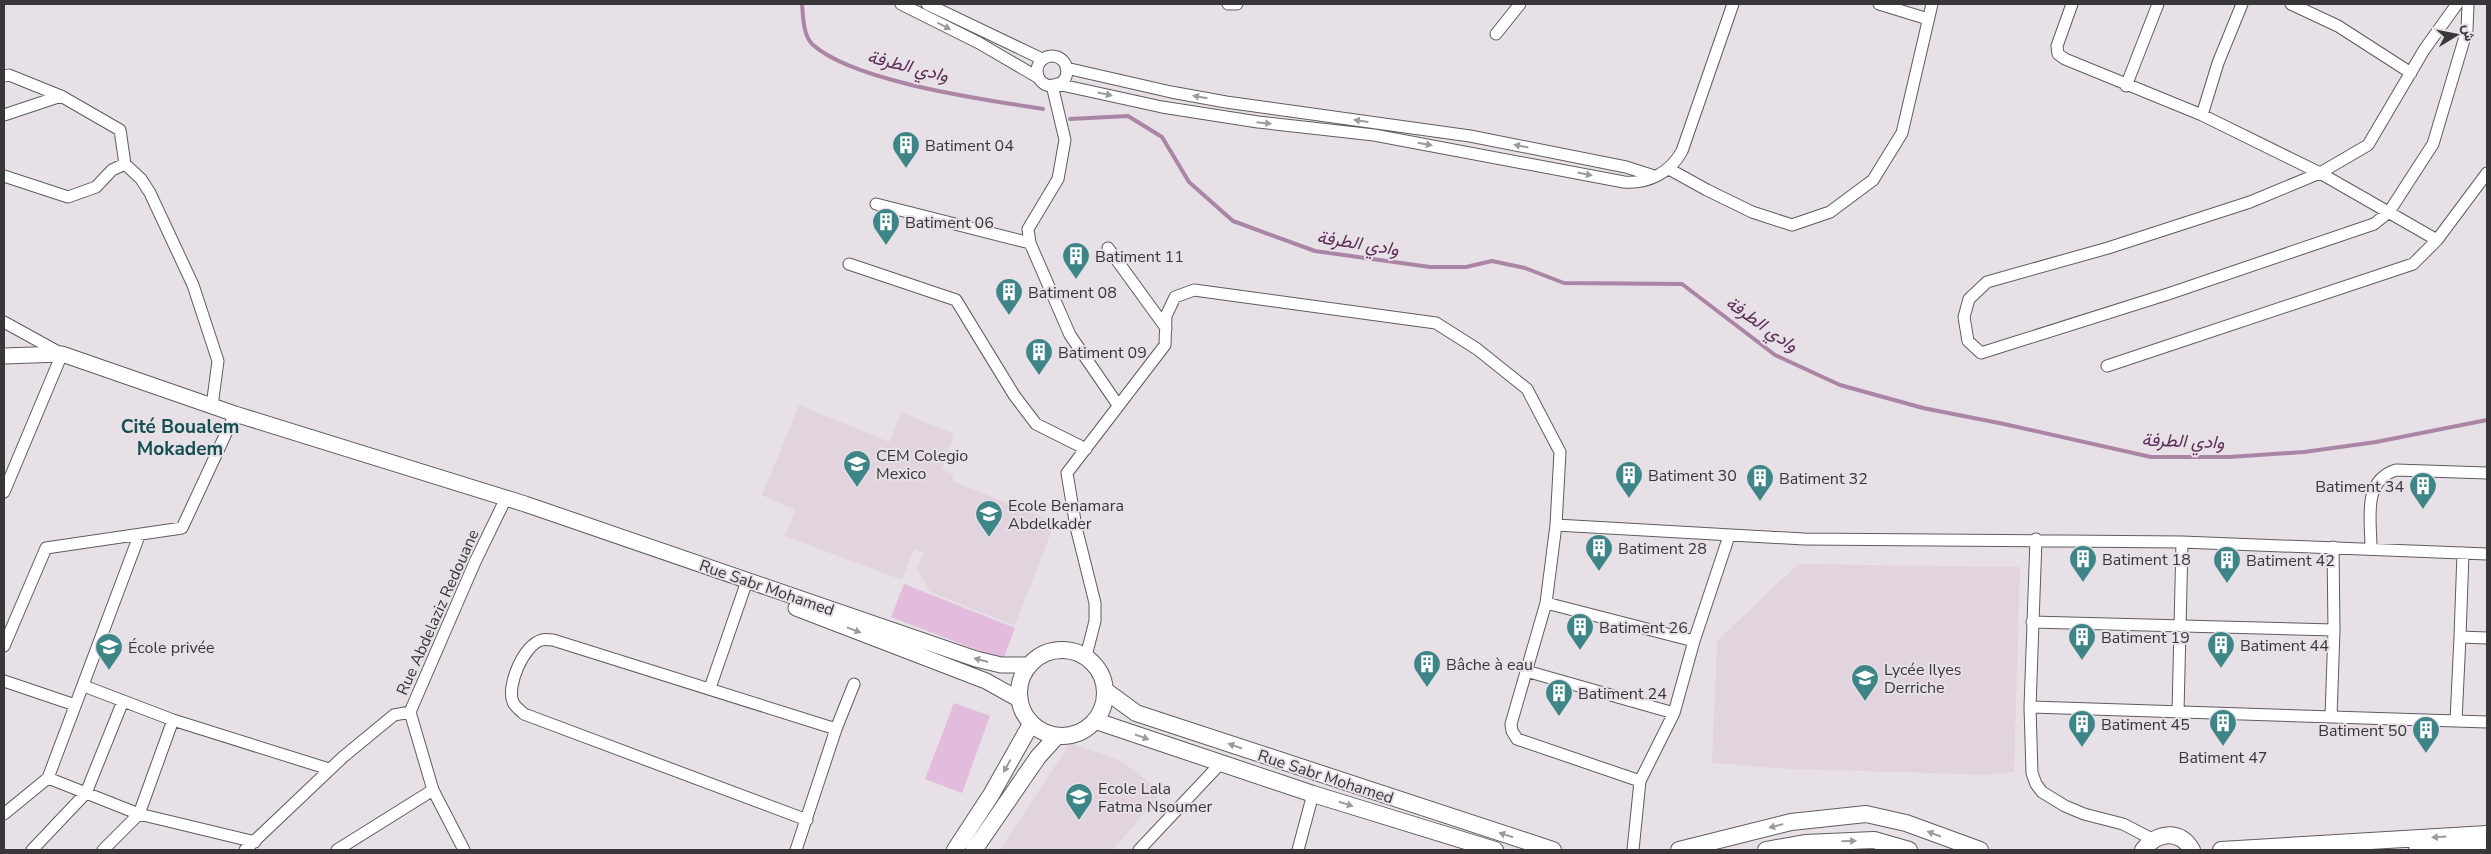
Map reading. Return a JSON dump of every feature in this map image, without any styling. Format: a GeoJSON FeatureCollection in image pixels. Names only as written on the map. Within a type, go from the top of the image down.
{"type":"FeatureCollection","features":[{"type":"Feature","properties":{"kind":"main road"},"geometry":{"type":"LineString","coordinates":[[1058,650],[1073,651],[1086,656],[1096,666],[1103,678],[1106,691],[1103,709],[1096,721],[1087,729],[1074,736],[1057,736],[1045,733],[1031,724],[1025,716],[1020,700],[1020,684],[1029,666],[1043,654],[1058,650]]}},
{"type":"Feature","properties":{"kind":"main road","name":"Rue Sabr Mohamed"},"geometry":{"type":"LineString","coordinates":[[1106,691],[1136,713],[1552,850]]}},
{"type":"Feature","properties":{"kind":"main road"},"geometry":{"type":"LineString","coordinates":[[1096,721],[1220,764],[1495,850]]}},
{"type":"Feature","properties":{"kind":"main road"},"geometry":{"type":"LineString","coordinates":[[956,850],[991,795],[1031,724]]}},
{"type":"Feature","properties":{"kind":"main road"},"geometry":{"type":"LineString","coordinates":[[975,850],[1038,757],[1057,736]]}},
{"type":"Feature","properties":{"kind":"main road"},"geometry":{"type":"LineString","coordinates":[[1679,850],[1791,822],[1866,814],[1906,823],[1980,850]]}},
{"type":"Feature","properties":{"kind":"main road"},"geometry":{"type":"LineString","coordinates":[[2221,850],[2487,834]]}},
{"type":"Feature","properties":{"kind":"main road"},"geometry":{"type":"LineString","coordinates":[[2148,845],[2174,836],[2191,848],[2212,850]]}},
{"type":"Feature","properties":{"kind":"main road"},"geometry":{"type":"LineString","coordinates":[[1776,849],[1805,842],[1874,840],[1909,850]]}},
{"type":"Feature","properties":{"kind":"main road"},"geometry":{"type":"LineString","coordinates":[[2417,850],[2487,849]]}},
{"type":"Feature","properties":{"kind":"street"},"geometry":{"type":"LineString","coordinates":[[901,4],[979,43],[1039,78],[1042,82],[1054,85],[1162,107],[1258,122],[1374,135],[1624,182],[1639,182],[1669,169],[1682,151],[1733,4]]}},
{"type":"Feature","properties":{"kind":"street"},"geometry":{"type":"LineString","coordinates":[[927,4],[1042,59],[1054,56],[1060,58],[1066,68],[1065,78],[1054,85]]}},
{"type":"Feature","properties":{"kind":"street"},"geometry":{"type":"LineString","coordinates":[[1228,4],[1237,4]]}},
{"type":"Feature","properties":{"kind":"street"},"geometry":{"type":"LineString","coordinates":[[1496,34],[1520,4]]}},
{"type":"Feature","properties":{"kind":"street"},"geometry":{"type":"LineString","coordinates":[[1879,4],[1928,19]]}},
{"type":"Feature","properties":{"kind":"street"},"geometry":{"type":"LineString","coordinates":[[1669,169],[1752,212],[1792,225],[1830,212],[1873,180],[1902,133],[1932,4]]}},
{"type":"Feature","properties":{"kind":"street"},"geometry":{"type":"LineString","coordinates":[[2072,4],[2057,46],[2058,54],[2065,59],[2126,86],[2202,115],[2320,173],[2437,240]]}},
{"type":"Feature","properties":{"kind":"street"},"geometry":{"type":"LineString","coordinates":[[2126,86],[2158,4]]}},
{"type":"Feature","properties":{"kind":"street"},"geometry":{"type":"LineString","coordinates":[[2202,115],[2218,63],[2242,4]]}},
{"type":"Feature","properties":{"kind":"street"},"geometry":{"type":"LineString","coordinates":[[2291,4],[2338,26],[2411,73]]}},
{"type":"Feature","properties":{"kind":"street"},"geometry":{"type":"LineString","coordinates":[[2457,4],[2411,73],[2368,145],[2320,173],[2241,206],[2108,248],[1987,282],[1969,299],[1964,317],[1968,341],[1981,353],[2168,294],[2374,224],[2389,212],[2433,144],[2467,30],[2468,4]]}},
{"type":"Feature","properties":{"kind":"street"},"geometry":{"type":"LineString","coordinates":[[1039,78],[1038,68],[1042,59]]}},
{"type":"Feature","properties":{"kind":"street"},"geometry":{"type":"LineString","coordinates":[[1066,68],[1170,92],[1226,102],[1470,136],[1626,166],[1654,176]]}},
{"type":"Feature","properties":{"kind":"street"},"geometry":{"type":"LineString","coordinates":[[4,76],[9,75],[61,96],[120,130],[125,164],[141,180],[150,193],[193,285],[218,361],[212,406]]}},
{"type":"Feature","properties":{"kind":"street"},"geometry":{"type":"LineString","coordinates":[[1054,85],[1065,140],[1058,179],[1028,229],[1030,243],[1070,335],[1118,405]]}},
{"type":"Feature","properties":{"kind":"street"},"geometry":{"type":"LineString","coordinates":[[4,115],[61,96]]}},
{"type":"Feature","properties":{"kind":"street"},"geometry":{"type":"LineString","coordinates":[[4,176],[68,198],[96,187],[112,170],[125,164]]}},
{"type":"Feature","properties":{"kind":"street"},"geometry":{"type":"LineString","coordinates":[[2107,366],[2413,264],[2437,240],[2487,173]]}},
{"type":"Feature","properties":{"kind":"street"},"geometry":{"type":"LineString","coordinates":[[876,204],[1030,243]]}},
{"type":"Feature","properties":{"kind":"street"},"geometry":{"type":"LineString","coordinates":[[1108,248],[1166,328]]}},
{"type":"Feature","properties":{"kind":"street"},"geometry":{"type":"LineString","coordinates":[[849,264],[956,300],[1014,395],[1036,424],[1086,448]]}},
{"type":"Feature","properties":{"kind":"street"},"geometry":{"type":"LineString","coordinates":[[1086,656],[1095,621],[1095,603],[1076,526],[1067,473],[1166,345],[1166,316],[1176,297],[1194,290],[1436,323],[1477,349],[1527,389],[1560,452],[1556,525],[1546,603],[1511,724],[1512,731],[1517,738],[1640,781]]}},
{"type":"Feature","properties":{"kind":"street"},"geometry":{"type":"LineString","coordinates":[[4,322],[62,354]]}},
{"type":"Feature","properties":{"kind":"street"},"geometry":{"type":"LineString","coordinates":[[4,356],[62,354]]}},
{"type":"Feature","properties":{"kind":"street"},"geometry":{"type":"LineString","coordinates":[[4,492],[62,354]]}},
{"type":"Feature","properties":{"kind":"street","name":"Rue Sabr Mohamed"},"geometry":{"type":"LineString","coordinates":[[62,354],[234,414],[506,498],[976,659],[1001,665],[1029,666]]}},
{"type":"Feature","properties":{"kind":"street"},"geometry":{"type":"LineString","coordinates":[[4,646],[46,548],[139,536],[182,528],[234,414]]}},
{"type":"Feature","properties":{"kind":"street"},"geometry":{"type":"LineString","coordinates":[[2371,548],[2372,493],[2378,480],[2385,474],[2396,470],[2487,473]]}},
{"type":"Feature","properties":{"kind":"street","name":"Rue Abdelaziz Redouane"},"geometry":{"type":"LineString","coordinates":[[464,850],[434,790],[410,712],[475,562],[506,498]]}},
{"type":"Feature","properties":{"kind":"street"},"geometry":{"type":"LineString","coordinates":[[1556,525],[1804,539],[2036,539],[2182,542],[2487,554]]}},
{"type":"Feature","properties":{"kind":"street"},"geometry":{"type":"LineString","coordinates":[[4,814],[48,778],[139,536]]}},
{"type":"Feature","properties":{"kind":"street"},"geometry":{"type":"LineString","coordinates":[[1633,850],[1640,781],[1674,713],[1694,641],[1729,536]]}},
{"type":"Feature","properties":{"kind":"street"},"geometry":{"type":"LineString","coordinates":[[2036,539],[2030,707],[2032,773],[2036,784],[2042,792],[2084,814],[2123,824],[2148,845]]}},
{"type":"Feature","properties":{"kind":"street"},"geometry":{"type":"LineString","coordinates":[[2178,712],[2182,542]]}},
{"type":"Feature","properties":{"kind":"street"},"geometry":{"type":"LineString","coordinates":[[2332,717],[2333,547]]}},
{"type":"Feature","properties":{"kind":"street"},"geometry":{"type":"LineString","coordinates":[[2456,721],[2463,553]]}},
{"type":"Feature","properties":{"kind":"street"},"geometry":{"type":"LineString","coordinates":[[710,688],[747,581],[760,594],[986,681],[1020,700]]}},
{"type":"Feature","properties":{"kind":"street"},"geometry":{"type":"LineString","coordinates":[[1546,603],[1694,641]]}},
{"type":"Feature","properties":{"kind":"street"},"geometry":{"type":"LineString","coordinates":[[2032,622],[2334,630]]}},
{"type":"Feature","properties":{"kind":"street"},"geometry":{"type":"LineString","coordinates":[[2460,637],[2487,638]]}},
{"type":"Feature","properties":{"kind":"street"},"geometry":{"type":"LineString","coordinates":[[807,820],[524,714],[513,704],[510,690],[517,668],[529,648],[541,640],[553,640],[836,729]]}},
{"type":"Feature","properties":{"kind":"street"},"geometry":{"type":"LineString","coordinates":[[1526,671],[1674,713]]}},
{"type":"Feature","properties":{"kind":"street"},"geometry":{"type":"LineString","coordinates":[[4,681],[75,705]]}},
{"type":"Feature","properties":{"kind":"street"},"geometry":{"type":"LineString","coordinates":[[796,850],[836,729],[854,684]]}},
{"type":"Feature","properties":{"kind":"street"},"geometry":{"type":"LineString","coordinates":[[84,686],[173,720],[330,768]]}},
{"type":"Feature","properties":{"kind":"street"},"geometry":{"type":"LineString","coordinates":[[32,850],[86,793],[123,701]]}},
{"type":"Feature","properties":{"kind":"street"},"geometry":{"type":"LineString","coordinates":[[2030,707],[2487,722]]}},
{"type":"Feature","properties":{"kind":"street"},"geometry":{"type":"LineString","coordinates":[[245,850],[330,768],[394,715],[410,712]]}},
{"type":"Feature","properties":{"kind":"street"},"geometry":{"type":"LineString","coordinates":[[103,850],[139,814],[173,720]]}},
{"type":"Feature","properties":{"kind":"street"},"geometry":{"type":"LineString","coordinates":[[1143,849],[1220,764]]}},
{"type":"Feature","properties":{"kind":"street"},"geometry":{"type":"LineString","coordinates":[[48,778],[139,814],[255,842]]}},
{"type":"Feature","properties":{"kind":"street"},"geometry":{"type":"LineString","coordinates":[[336,850],[434,790]]}},
{"type":"Feature","properties":{"kind":"street"},"geometry":{"type":"LineString","coordinates":[[1298,850],[1313,794]]}},
{"type":"Feature","properties":{"kind":"shaded area","name":"CEM Colegio Mexico"},"geometry":{"type":"Polygon","coordinates":[[[799,405],[889,442],[902,412],[954,434],[942,469],[954,475],[952,481],[1055,522],[1015,626],[930,592],[917,569],[923,553],[914,549],[902,580],[785,536],[795,510],[762,495],[799,405]]]}},
{"type":"Feature","properties":{"kind":"shaded area","name":"Lycée Ilyes Derriche"},"geometry":{"type":"Polygon","coordinates":[[[1798,564],[2020,567],[2014,772],[1984,775],[1789,769],[1712,763],[1717,641],[1798,564]]]}},
{"type":"Feature","properties":{"kind":"shaded area"},"geometry":{"type":"Polygon","coordinates":[[[904,584],[1015,628],[1003,660],[891,617],[904,584]]]}},
{"type":"Feature","properties":{"kind":"shaded area"},"geometry":{"type":"Polygon","coordinates":[[[954,703],[990,716],[962,793],[925,779],[954,703]]]}},
{"type":"Feature","properties":{"kind":"shaded area","name":"Ecole Lala Fatma Nsoumer"},"geometry":{"type":"Polygon","coordinates":[[[1070,743],[1121,761],[1162,792],[1113,850],[1000,850],[1070,743]]]}},
{"type":"Feature","properties":{"kind":"waterway","name":"وادي الطرفة"},"geometry":{"type":"LineString","coordinates":[[802,4],[805,30],[812,44],[831,57],[858,69],[888,79],[922,87],[1043,109]]}},
{"type":"Feature","properties":{"kind":"waterway","name":"وادي الطرفة"},"geometry":{"type":"LineString","coordinates":[[1070,119],[1128,116],[1162,137],[1189,182],[1233,221],[1315,251],[1430,267],[1466,267],[1492,261],[1525,268],[1564,283],[1682,284],[1775,355],[1840,385],[1923,408],[2151,457],[2229,457],[2304,452],[2376,442],[2487,420]]}},
{"type":"Feature","properties":{"kind":"place","name":"Batiment 04"},"geometry":{"type":"Point","coordinates":[906,169]}},
{"type":"Feature","properties":{"kind":"place","name":"Batiment 06"},"geometry":{"type":"Point","coordinates":[886,246]}},
{"type":"Feature","properties":{"kind":"place","name":"Batiment 11"},"geometry":{"type":"Point","coordinates":[1076,280]}},
{"type":"Feature","properties":{"kind":"place","name":"Batiment 08"},"geometry":{"type":"Point","coordinates":[1009,316]}},
{"type":"Feature","properties":{"kind":"place","name":"Batiment 09"},"geometry":{"type":"Point","coordinates":[1039,376]}},
{"type":"Feature","properties":{"kind":"place","name":"CEM Colegio Mexico"},"geometry":{"type":"Point","coordinates":[857,488]}},
{"type":"Feature","properties":{"kind":"place","name":"Batiment 30"},"geometry":{"type":"Point","coordinates":[1629,499]}},
{"type":"Feature","properties":{"kind":"place","name":"Batiment 32"},"geometry":{"type":"Point","coordinates":[1760,502]}},
{"type":"Feature","properties":{"kind":"place","name":"Batiment 34"},"geometry":{"type":"Point","coordinates":[2423,510]}},
{"type":"Feature","properties":{"kind":"place","name":"Ecole Benamara Abdelkader"},"geometry":{"type":"Point","coordinates":[989,538]}},
{"type":"Feature","properties":{"kind":"place","name":"Batiment 28"},"geometry":{"type":"Point","coordinates":[1599,572]}},
{"type":"Feature","properties":{"kind":"place","name":"Batiment 18"},"geometry":{"type":"Point","coordinates":[2083,583]}},
{"type":"Feature","properties":{"kind":"place","name":"Batiment 42"},"geometry":{"type":"Point","coordinates":[2227,584]}},
{"type":"Feature","properties":{"kind":"place","name":"Batiment 26"},"geometry":{"type":"Point","coordinates":[1580,651]}},
{"type":"Feature","properties":{"kind":"place","name":"Batiment 19"},"geometry":{"type":"Point","coordinates":[2082,661]}},
{"type":"Feature","properties":{"kind":"place","name":"Batiment 44"},"geometry":{"type":"Point","coordinates":[2221,669]}},
{"type":"Feature","properties":{"kind":"place","name":"École privée"},"geometry":{"type":"Point","coordinates":[109,671]}},
{"type":"Feature","properties":{"kind":"place","name":"Bâche à eau"},"geometry":{"type":"Point","coordinates":[1427,688]}},
{"type":"Feature","properties":{"kind":"place","name":"Lycée Ilyes Derriche"},"geometry":{"type":"Point","coordinates":[1865,702]}},
{"type":"Feature","properties":{"kind":"place","name":"Batiment 24"},"geometry":{"type":"Point","coordinates":[1559,717]}},
{"type":"Feature","properties":{"kind":"place","name":"Batiment 47"},"geometry":{"type":"Point","coordinates":[2223,747]}},
{"type":"Feature","properties":{"kind":"place","name":"Batiment 45"},"geometry":{"type":"Point","coordinates":[2082,748]}},
{"type":"Feature","properties":{"kind":"place","name":"Batiment 50"},"geometry":{"type":"Point","coordinates":[2426,754]}},
{"type":"Feature","properties":{"kind":"place","name":"Ecole Lala Fatma Nsoumer"},"geometry":{"type":"Point","coordinates":[1079,821]}},
{"type":"Feature","properties":{"kind":"district","name":"Cité Boualem Mokadem"},"geometry":{"type":"Point","coordinates":[180,437]}}]}
